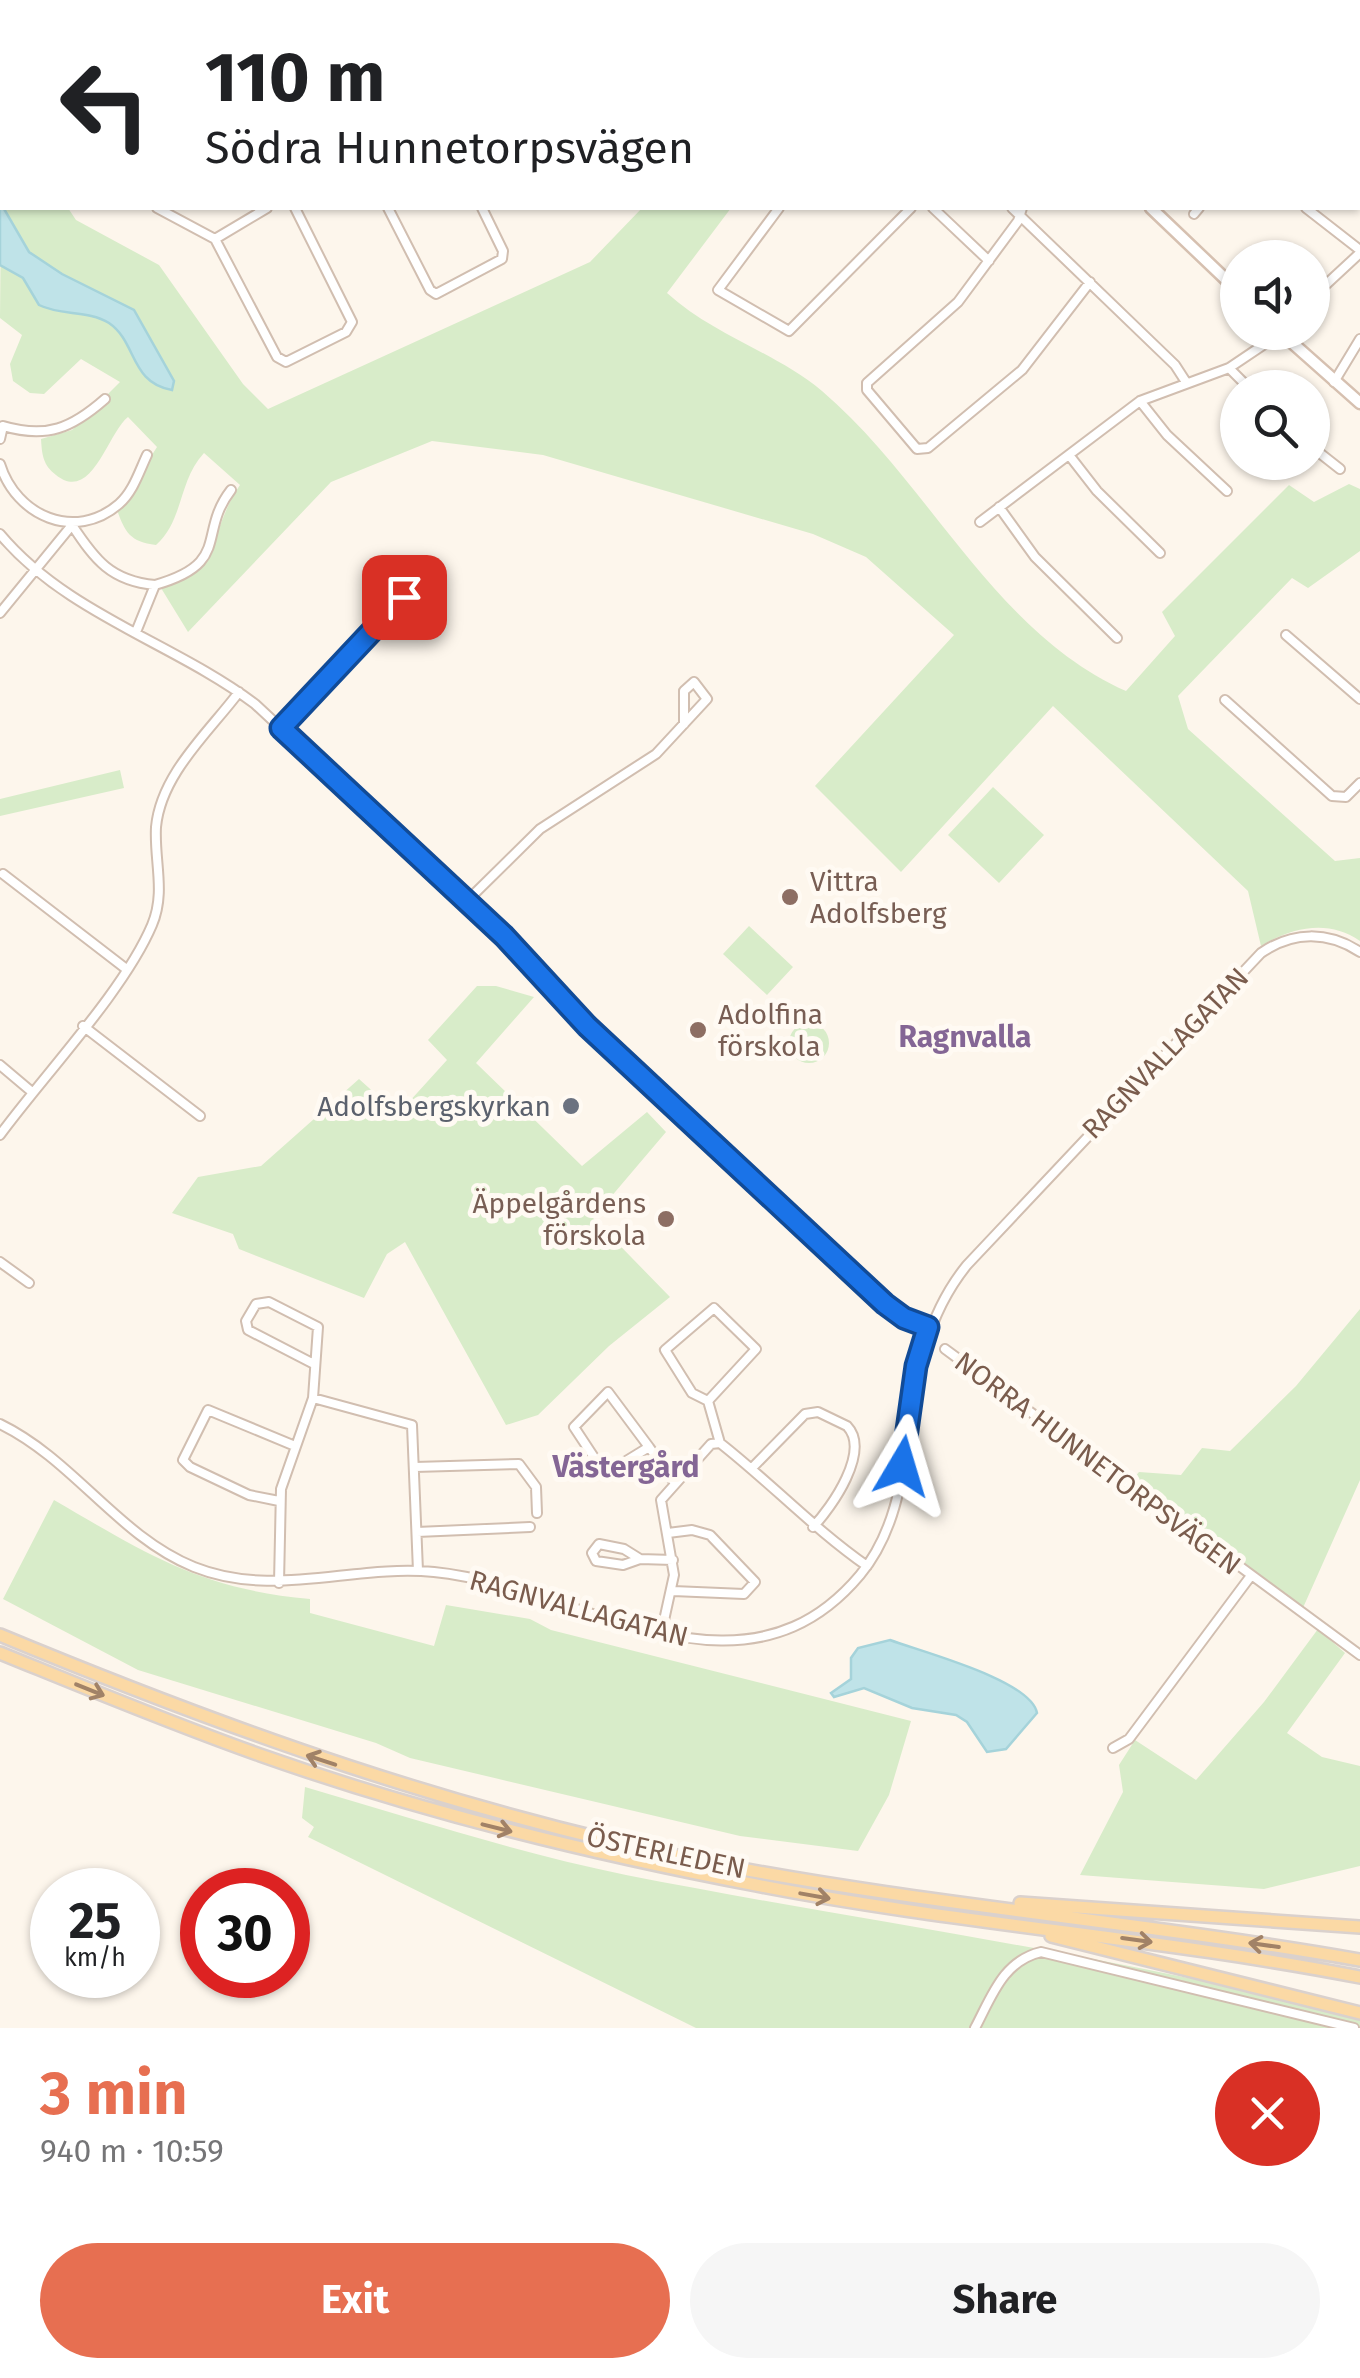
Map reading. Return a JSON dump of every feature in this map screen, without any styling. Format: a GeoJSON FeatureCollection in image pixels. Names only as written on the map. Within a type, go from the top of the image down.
{"type":"FeatureCollection","features":[{"type":"Feature","properties":{"kind":"main road","name":"ÖSTERLEDEN"},"geometry":{"type":"LineString","coordinates":[[0,1635],[292,1751],[481,1810],[711,1863],[1360,1960]]}},
{"type":"Feature","properties":{"kind":"main road","name":"ÖSTERLEDEN"},"geometry":{"type":"LineString","coordinates":[[0,1653],[262,1756],[483,1824],[758,1886],[1142,1940],[1360,1977]]}},
{"type":"Feature","properties":{"kind":"main road"},"geometry":{"type":"LineString","coordinates":[[935,1899],[1360,1927]]}},
{"type":"Feature","properties":{"kind":"main road"},"geometry":{"type":"LineString","coordinates":[[1008,1924],[1360,2013]]}},
{"type":"Feature","properties":{"kind":"street"},"geometry":{"type":"LineString","coordinates":[[161,210],[215,239],[278,357],[288,361],[346,332],[352,322],[296,210]]}},
{"type":"Feature","properties":{"kind":"street"},"geometry":{"type":"LineString","coordinates":[[215,239],[264,210]]}},
{"type":"Feature","properties":{"kind":"street"},"geometry":{"type":"LineString","coordinates":[[389,210],[431,292],[436,294],[502,259],[483,210]]}},
{"type":"Feature","properties":{"kind":"street"},"geometry":{"type":"LineString","coordinates":[[778,210],[718,290],[791,330],[882,232],[909,210]]}},
{"type":"Feature","properties":{"kind":"street"},"geometry":{"type":"LineString","coordinates":[[934,210],[989,261]]}},
{"type":"Feature","properties":{"kind":"street"},"geometry":{"type":"LineString","coordinates":[[1153,210],[1220,274]]}},
{"type":"Feature","properties":{"kind":"street"},"geometry":{"type":"LineString","coordinates":[[1308,210],[1360,252],[1330,280]]}},
{"type":"Feature","properties":{"kind":"street"},"geometry":{"type":"LineString","coordinates":[[1090,282],[1022,370],[925,450],[917,449],[866,385],[958,302],[1021,212],[1090,282],[1186,382]]}},
{"type":"Feature","properties":{"kind":"street"},"geometry":{"type":"LineString","coordinates":[[1334,382],[1360,339]]}},
{"type":"Feature","properties":{"kind":"street"},"geometry":{"type":"LineString","coordinates":[[980,522],[1140,401],[1229,368],[1256,350]]}},
{"type":"Feature","properties":{"kind":"street"},"geometry":{"type":"LineString","coordinates":[[1299,350],[1360,403]]}},
{"type":"Feature","properties":{"kind":"street"},"geometry":{"type":"LineString","coordinates":[[0,439],[2,425],[27,433],[60,431],[105,399]]}},
{"type":"Feature","properties":{"kind":"street"},"geometry":{"type":"LineString","coordinates":[[1140,401],[1167,435],[1227,490]]}},
{"type":"Feature","properties":{"kind":"street"},"geometry":{"type":"LineString","coordinates":[[1069,455],[1097,491],[1160,553]]}},
{"type":"Feature","properties":{"kind":"street"},"geometry":{"type":"LineString","coordinates":[[0,612],[72,525],[104,514],[123,501],[147,456]]}},
{"type":"Feature","properties":{"kind":"street"},"geometry":{"type":"LineString","coordinates":[[1330,461],[1340,469]]}},
{"type":"Feature","properties":{"kind":"street"},"geometry":{"type":"LineString","coordinates":[[0,464],[13,494],[29,509],[72,525],[109,572],[124,580],[155,585],[177,579],[204,557],[218,526],[220,504],[231,490]]}},
{"type":"Feature","properties":{"kind":"street"},"geometry":{"type":"LineString","coordinates":[[999,507],[1036,556],[1117,638]]}},
{"type":"Feature","properties":{"kind":"street"},"geometry":{"type":"LineString","coordinates":[[0,534],[36,571],[239,692],[467,901],[587,1026],[885,1304],[904,1318],[928,1327]]}},
{"type":"Feature","properties":{"kind":"street"},"geometry":{"type":"LineString","coordinates":[[136,632],[155,585]]}},
{"type":"Feature","properties":{"kind":"street"},"geometry":{"type":"LineString","coordinates":[[281,728],[400,602],[424,588]]}},
{"type":"Feature","properties":{"kind":"street"},"geometry":{"type":"LineString","coordinates":[[1286,635],[1360,699]]}},
{"type":"Feature","properties":{"kind":"street"},"geometry":{"type":"LineString","coordinates":[[467,901],[540,829],[648,760],[684,724],[707,699],[694,682],[685,689],[684,724]]}},
{"type":"Feature","properties":{"kind":"street"},"geometry":{"type":"LineString","coordinates":[[0,1135],[126,968],[157,910],[160,887],[156,832],[166,791],[239,692]]}},
{"type":"Feature","properties":{"kind":"street"},"geometry":{"type":"LineString","coordinates":[[1224,700],[1339,799],[1360,783]]}},
{"type":"Feature","properties":{"kind":"street"},"geometry":{"type":"LineString","coordinates":[[4,874],[126,968]]}},
{"type":"Feature","properties":{"kind":"street","name":"RAGNVALLAGATAN"},"geometry":{"type":"LineString","coordinates":[[0,1424],[57,1460],[133,1531],[168,1554],[233,1579],[279,1582],[418,1571],[482,1580],[661,1634],[709,1642],[750,1640],[778,1632],[828,1605],[867,1566],[893,1512],[916,1366],[928,1327],[966,1265],[1262,953],[1283,941],[1311,936],[1334,939],[1360,952]]}},
{"type":"Feature","properties":{"kind":"street"},"geometry":{"type":"LineString","coordinates":[[83,1026],[200,1116]]}},
{"type":"Feature","properties":{"kind":"street"},"geometry":{"type":"LineString","coordinates":[[0,1064],[32,1092]]}},
{"type":"Feature","properties":{"kind":"street"},"geometry":{"type":"LineString","coordinates":[[0,1262],[29,1283]]}},
{"type":"Feature","properties":{"kind":"street"},"geometry":{"type":"LineString","coordinates":[[279,1582],[279,1501],[313,1398],[312,1363],[319,1332],[315,1323],[268,1302],[256,1304],[246,1321],[248,1330],[312,1363]]}},
{"type":"Feature","properties":{"kind":"street"},"geometry":{"type":"LineString","coordinates":[[708,1401],[756,1349],[714,1308],[665,1350],[692,1393],[708,1401],[720,1443],[813,1527],[867,1566]]}},
{"type":"Feature","properties":{"kind":"street","name":"NORRA HUNNETORPSVÄGEN"},"geometry":{"type":"LineString","coordinates":[[945,1349],[1360,1655]]}},
{"type":"Feature","properties":{"kind":"street"},"geometry":{"type":"LineString","coordinates":[[649,1447],[605,1474],[574,1427],[608,1392],[649,1447],[674,1482]]}},
{"type":"Feature","properties":{"kind":"street"},"geometry":{"type":"LineString","coordinates":[[313,1398],[412,1425],[418,1571]]}},
{"type":"Feature","properties":{"kind":"street"},"geometry":{"type":"LineString","coordinates":[[279,1501],[249,1496],[190,1468],[183,1460],[184,1452],[208,1410],[294,1446]]}},
{"type":"Feature","properties":{"kind":"street"},"geometry":{"type":"LineString","coordinates":[[752,1468],[804,1414],[818,1412],[847,1426],[854,1442],[844,1488],[813,1527]]}},
{"type":"Feature","properties":{"kind":"street"},"geometry":{"type":"LineString","coordinates":[[661,1634],[673,1591],[673,1560],[660,1504],[674,1482],[708,1446],[720,1443]]}},
{"type":"Feature","properties":{"kind":"street"},"geometry":{"type":"LineString","coordinates":[[415,1467],[520,1464],[536,1487],[537,1514]]}},
{"type":"Feature","properties":{"kind":"street"},"geometry":{"type":"LineString","coordinates":[[417,1532],[530,1527]]}},
{"type":"Feature","properties":{"kind":"street"},"geometry":{"type":"LineString","coordinates":[[668,1533],[692,1530],[710,1535],[755,1582],[744,1594],[673,1591]]}},
{"type":"Feature","properties":{"kind":"street"},"geometry":{"type":"LineString","coordinates":[[640,1559],[624,1549],[599,1544],[592,1553],[595,1560],[621,1566],[640,1559],[673,1560]]}},
{"type":"Feature","properties":{"kind":"street","name":"NORRA HUNNETORPSVÄGEN"},"geometry":{"type":"LineString","coordinates":[[1113,1748],[1129,1739],[1250,1577]]}},
{"type":"Feature","properties":{"kind":"street"},"geometry":{"type":"LineString","coordinates":[[975,2028],[1004,1973],[1021,1956],[1041,1952],[1354,2028]]}},
{"type":"Feature","properties":{"kind":"green space"},"geometry":{"type":"Polygon","coordinates":[[[1,210],[69,210],[76,220],[159,265],[243,384],[268,409],[590,262],[640,210],[729,210],[667,293],[704,321],[822,391],[896,468],[964,553],[1037,632],[1079,665],[1126,691],[1175,636],[1162,612],[1289,485],[1314,502],[1349,484],[1360,489],[1360,551],[1308,588],[1292,578],[1178,696],[1188,729],[1335,861],[1360,858],[1360,941],[1336,930],[1310,928],[1261,946],[1248,891],[1053,706],[901,872],[815,786],[954,635],[866,557],[813,534],[543,455],[432,441],[331,482],[188,632],[161,588],[181,580],[205,558],[240,485],[204,453],[189,476],[172,524],[156,545],[130,535],[117,510],[157,447],[128,417],[89,473],[80,480],[69,481],[56,475],[46,463],[41,439],[72,430],[120,382],[81,359],[44,394],[30,393],[13,381],[10,364],[22,335],[0,318],[1,210]]]}},
{"type":"Feature","properties":{"kind":"green space"},"geometry":{"type":"Polygon","coordinates":[[[120,770],[124,788],[0,816],[0,799],[120,770]]]}},
{"type":"Feature","properties":{"kind":"green space"},"geometry":{"type":"Polygon","coordinates":[[[993,787],[1044,835],[999,883],[948,835],[993,787]]]}},
{"type":"Feature","properties":{"kind":"green space"},"geometry":{"type":"Polygon","coordinates":[[[749,926],[793,967],[767,995],[723,954],[749,926]]]}},
{"type":"Feature","properties":{"kind":"green space"},"geometry":{"type":"Polygon","coordinates":[[[477,986],[496,986],[534,997],[476,1063],[582,1166],[647,1112],[666,1132],[593,1218],[670,1297],[609,1346],[538,1415],[506,1425],[405,1242],[387,1254],[364,1298],[239,1249],[233,1234],[172,1213],[198,1177],[261,1166],[359,1079],[398,1114],[447,1060],[428,1040],[477,986]]]}},
{"type":"Feature","properties":{"kind":"green space"},"geometry":{"type":"Polygon","coordinates":[[[809,1023],[823,1029],[829,1043],[823,1057],[809,1063],[795,1057],[789,1043],[795,1029],[809,1023]]]}},
{"type":"Feature","properties":{"kind":"green space"},"geometry":{"type":"Polygon","coordinates":[[[1360,1309],[1360,1480],[1302,1610],[1131,1481],[1139,1472],[1181,1475],[1202,1448],[1230,1451],[1296,1386],[1360,1309]]]}},
{"type":"Feature","properties":{"kind":"green space"},"geometry":{"type":"Polygon","coordinates":[[[54,1500],[147,1552],[205,1578],[310,1599],[310,1613],[434,1646],[446,1605],[530,1619],[551,1630],[911,1721],[889,1795],[858,1851],[740,1836],[410,1758],[376,1743],[138,1670],[3,1599],[54,1500]]]}},
{"type":"Feature","properties":{"kind":"green space"},"geometry":{"type":"Polygon","coordinates":[[[1318,1629],[1345,1653],[1287,1733],[1322,1757],[1360,1766],[1360,1866],[1264,1889],[1080,1875],[1123,1792],[1119,1765],[1135,1740],[1196,1780],[1264,1702],[1318,1629]]]}},
{"type":"Feature","properties":{"kind":"green space"},"geometry":{"type":"Polygon","coordinates":[[[305,1787],[585,1866],[1178,1976],[1360,2018],[1360,2028],[696,2028],[308,1837],[314,1827],[302,1818],[305,1787]]]}},
{"type":"Feature","properties":{"kind":"water"},"geometry":{"type":"Polygon","coordinates":[[[0,210],[5,210],[29,252],[62,274],[134,310],[174,381],[172,390],[148,379],[125,340],[109,323],[39,305],[23,278],[0,265],[0,210]]]}},
{"type":"Feature","properties":{"kind":"water"},"geometry":{"type":"Polygon","coordinates":[[[890,1640],[996,1679],[1016,1689],[1037,1713],[1006,1749],[987,1752],[967,1722],[956,1715],[912,1708],[864,1688],[834,1697],[831,1693],[851,1679],[851,1658],[858,1648],[890,1640]]]}},
{"type":"Feature","properties":{"kind":"place","name":"Vittra Adolfsberg"},"geometry":{"type":"Point","coordinates":[790,897]}},
{"type":"Feature","properties":{"kind":"place","name":"Adolfina förskola"},"geometry":{"type":"Point","coordinates":[698,1030]}},
{"type":"Feature","properties":{"kind":"place","name":"Adolfsbergskyrkan"},"geometry":{"type":"Point","coordinates":[571,1106]}},
{"type":"Feature","properties":{"kind":"place","name":"Äppelgårdens förskola"},"geometry":{"type":"Point","coordinates":[666,1219]}},
{"type":"Feature","properties":{"kind":"district","name":"Ragnvalla"},"geometry":{"type":"Point","coordinates":[965,1037]}},
{"type":"Feature","properties":{"kind":"district","name":"Västergård"},"geometry":{"type":"Point","coordinates":[626,1467]}},
{"type":"Feature","properties":{"kind":"route"},"geometry":{"type":"LineString","coordinates":[[404,597],[281,728],[504,936],[587,1026],[885,1304],[911,1322],[928,1327],[916,1366],[902,1466]]}}]}
